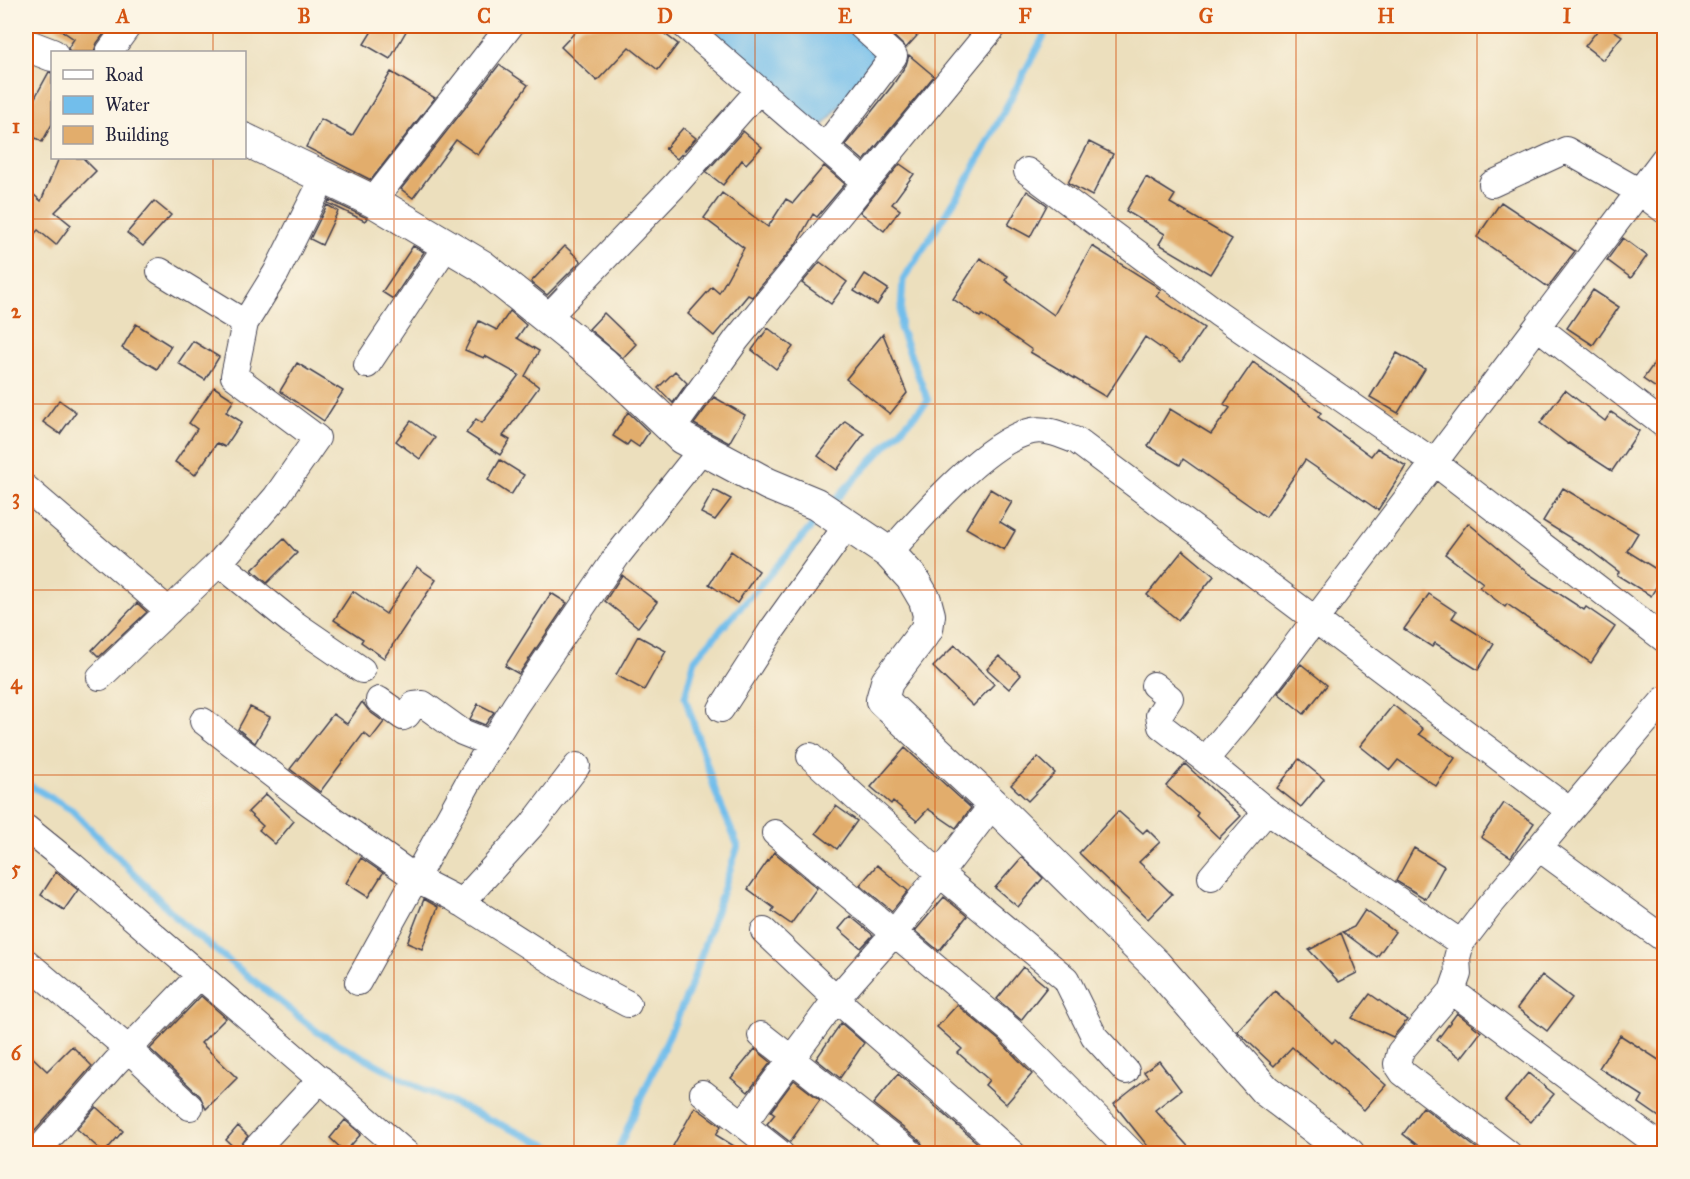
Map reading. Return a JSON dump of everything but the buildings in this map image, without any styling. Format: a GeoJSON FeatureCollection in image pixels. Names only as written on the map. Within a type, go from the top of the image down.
{"type":"FeatureCollection","features":[{"type":"Feature","properties":{"kind":"street"},"geometry":{"type":"LineString","coordinates":[[111,51],[128,26]]}},
{"type":"Feature","properties":{"kind":"street"},"geometry":{"type":"LineString","coordinates":[[373,201],[510,26]]}},
{"type":"Feature","properties":{"kind":"street"},"geometry":{"type":"LineString","coordinates":[[685,26],[865,182]]}},
{"type":"Feature","properties":{"kind":"street"},"geometry":{"type":"LineString","coordinates":[[825,147],[894,56],[861,26]]}},
{"type":"Feature","properties":{"kind":"street"},"geometry":{"type":"LineString","coordinates":[[673,428],[737,339],[994,26]]}},
{"type":"Feature","properties":{"kind":"street"},"geometry":{"type":"LineString","coordinates":[[26,45],[51,55]]}},
{"type":"Feature","properties":{"kind":"street"},"geometry":{"type":"LineString","coordinates":[[547,318],[674,186],[759,90]]}},
{"type":"Feature","properties":{"kind":"street"},"geometry":{"type":"LineString","coordinates":[[246,141],[373,201],[482,266],[604,364],[682,438],[768,484],[834,515],[889,552],[912,578],[925,600],[929,615],[927,629],[887,682],[882,700],[993,804],[1155,964],[1265,1090],[1340,1151]]}},
{"type":"Feature","properties":{"kind":"street"},"geometry":{"type":"LineString","coordinates":[[1492,184],[1566,150],[1640,192],[1665,210]]}},
{"type":"Feature","properties":{"kind":"street"},"geometry":{"type":"LineString","coordinates":[[1205,760],[1244,715],[1315,618],[1665,159]]}},
{"type":"Feature","properties":{"kind":"street"},"geometry":{"type":"LineString","coordinates":[[1027,171],[1219,314],[1435,463],[1665,639]]}},
{"type":"Feature","properties":{"kind":"street"},"geometry":{"type":"LineString","coordinates":[[100,677],[219,563],[276,497],[317,438],[234,376],[245,323],[276,273],[324,177]]}},
{"type":"Feature","properties":{"kind":"street"},"geometry":{"type":"LineString","coordinates":[[367,365],[447,245]]}},
{"type":"Feature","properties":{"kind":"street"},"geometry":{"type":"LineString","coordinates":[[160,271],[245,323]]}},
{"type":"Feature","properties":{"kind":"street"},"geometry":{"type":"LineString","coordinates":[[1538,327],[1665,425]]}},
{"type":"Feature","properties":{"kind":"street"},"geometry":{"type":"LineString","coordinates":[[889,552],[939,498],[985,456],[1032,431],[1048,431],[1077,441],[1570,811]]}},
{"type":"Feature","properties":{"kind":"street"},"geometry":{"type":"LineString","coordinates":[[358,982],[492,744],[617,556],[703,448]]}},
{"type":"Feature","properties":{"kind":"street"},"geometry":{"type":"LineString","coordinates":[[26,488],[169,611]]}},
{"type":"Feature","properties":{"kind":"street"},"geometry":{"type":"LineString","coordinates":[[721,709],[772,630],[834,515]]}},
{"type":"Feature","properties":{"kind":"street"},"geometry":{"type":"LineString","coordinates":[[219,563],[292,622],[362,670]]}},
{"type":"Feature","properties":{"kind":"street"},"geometry":{"type":"LineString","coordinates":[[1154,685],[1170,698],[1159,715],[1161,726],[1266,811],[1461,943]]}},
{"type":"Feature","properties":{"kind":"street"},"geometry":{"type":"LineString","coordinates":[[379,699],[403,717],[408,715],[414,705],[423,705],[462,732],[492,744]]}},
{"type":"Feature","properties":{"kind":"street"},"geometry":{"type":"LineString","coordinates":[[1509,1154],[1428,1092],[1397,1064],[1400,1052],[1452,991],[1461,943],[1570,811],[1661,711]]}},
{"type":"Feature","properties":{"kind":"street"},"geometry":{"type":"LineString","coordinates":[[203,721],[304,799],[417,879],[461,903],[577,977],[628,1004]]}},
{"type":"Feature","properties":{"kind":"street"},"geometry":{"type":"LineString","coordinates":[[810,756],[940,874],[1066,979],[1094,1036],[1126,1071]]}},
{"type":"Feature","properties":{"kind":"street"},"geometry":{"type":"LineString","coordinates":[[461,903],[532,825],[577,766]]}},
{"type":"Feature","properties":{"kind":"street"},"geometry":{"type":"LineString","coordinates":[[743,1124],[836,999],[895,932],[993,804]]}},
{"type":"Feature","properties":{"kind":"street"},"geometry":{"type":"LineString","coordinates":[[1211,877],[1266,811]]}},
{"type":"Feature","properties":{"kind":"street"},"geometry":{"type":"LineString","coordinates":[[26,828],[407,1154]]}},
{"type":"Feature","properties":{"kind":"street"},"geometry":{"type":"LineString","coordinates":[[775,833],[1010,1030],[1133,1154]]}},
{"type":"Feature","properties":{"kind":"street"},"geometry":{"type":"LineString","coordinates":[[1539,848],[1665,939]]}},
{"type":"Feature","properties":{"kind":"street"},"geometry":{"type":"LineString","coordinates":[[765,931],[836,999],[1013,1154]]}},
{"type":"Feature","properties":{"kind":"street"},"geometry":{"type":"LineString","coordinates":[[26,962],[124,1046],[190,1107]]}},
{"type":"Feature","properties":{"kind":"street"},"geometry":{"type":"LineString","coordinates":[[35,1154],[124,1046],[200,975]]}},
{"type":"Feature","properties":{"kind":"street"},"geometry":{"type":"LineString","coordinates":[[1452,991],[1665,1149]]}},
{"type":"Feature","properties":{"kind":"street"},"geometry":{"type":"LineString","coordinates":[[761,1035],[912,1154]]}},
{"type":"Feature","properties":{"kind":"street"},"geometry":{"type":"LineString","coordinates":[[251,1154],[321,1079]]}},
{"type":"Feature","properties":{"kind":"street"},"geometry":{"type":"LineString","coordinates":[[703,1093],[781,1154]]}},
{"type":"Feature","properties":{"kind":"water"},"geometry":{"type":"Polygon","coordinates":[[[700,26],[854,26],[884,52],[818,132],[700,26]]]}},
{"type":"Feature","properties":{"kind":"waterway"},"geometry":{"type":"LineString","coordinates":[[831,504],[928,401],[900,328],[903,280],[967,181],[1049,26]]}},
{"type":"Feature","properties":{"kind":"waterway"},"geometry":{"type":"LineString","coordinates":[[616,1154],[689,991],[738,846],[717,796],[685,697],[695,659],[820,517]]}},
{"type":"Feature","properties":{"kind":"waterway"},"geometry":{"type":"LineString","coordinates":[[26,783],[72,810],[183,924],[319,1033],[422,1089],[566,1154]]}}]}
